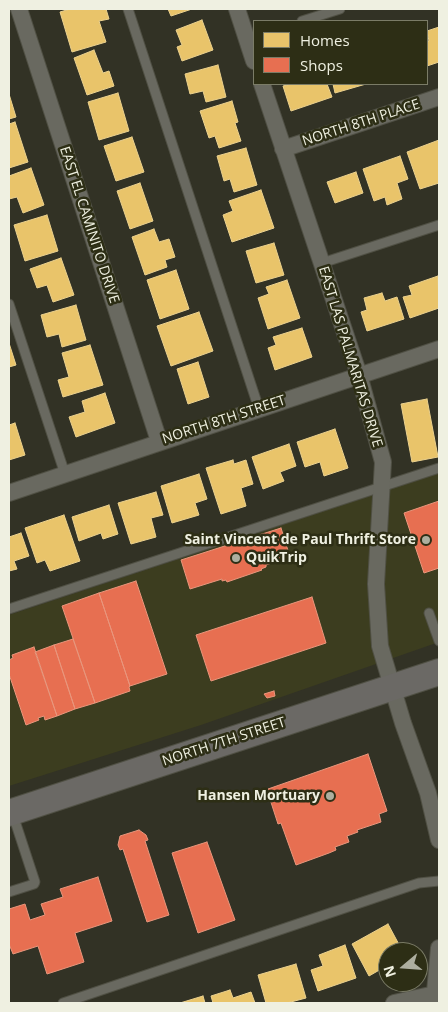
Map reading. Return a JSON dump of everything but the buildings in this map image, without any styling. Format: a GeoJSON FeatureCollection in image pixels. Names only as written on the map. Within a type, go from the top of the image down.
{"type":"FeatureCollection","features":[{"type":"Feature","properties":{"kind":"main road","name":"NORTH 7TH STREET"},"geometry":{"type":"LineString","coordinates":[[10,813],[439,672]]}},
{"type":"Feature","properties":{"kind":"street","name":"EAST EL CAMINITO DRIVE"},"geometry":{"type":"LineString","coordinates":[[19,9],[159,441]]}},
{"type":"Feature","properties":{"kind":"street"},"geometry":{"type":"LineString","coordinates":[[237,9],[251,38],[253,53]]}},
{"type":"Feature","properties":{"kind":"street","name":"EAST LAS PALMARITAS DRIVE"},"geometry":{"type":"LineString","coordinates":[[262,85],[359,375],[382,462],[376,584],[380,646],[391,688],[428,793],[439,840]]}},
{"type":"Feature","properties":{"kind":"street","name":"NORTH 8TH PLACE"},"geometry":{"type":"LineString","coordinates":[[283,148],[439,96]]}},
{"type":"Feature","properties":{"kind":"street","name":"NORTH 8TH STREET"},"geometry":{"type":"LineString","coordinates":[[9,493],[159,441],[439,349]]}},
{"type":"Feature","properties":{"kind":"street"},"geometry":{"type":"LineString","coordinates":[[394,1003],[434,999],[439,948]]}},
{"type":"Feature","properties":{"kind":"lane"},"geometry":{"type":"LineString","coordinates":[[128,9],[259,409]]}},
{"type":"Feature","properties":{"kind":"lane"},"geometry":{"type":"LineString","coordinates":[[305,20],[340,9]]}},
{"type":"Feature","properties":{"kind":"lane"},"geometry":{"type":"LineString","coordinates":[[322,262],[439,224]]}},
{"type":"Feature","properties":{"kind":"lane"},"geometry":{"type":"LineString","coordinates":[[9,304],[64,474]]}},
{"type":"Feature","properties":{"kind":"lane"},"geometry":{"type":"LineString","coordinates":[[9,609],[439,468]]}},
{"type":"Feature","properties":{"kind":"lane"},"geometry":{"type":"LineString","coordinates":[[429,613],[439,641]]}},
{"type":"Feature","properties":{"kind":"lane"},"geometry":{"type":"LineString","coordinates":[[9,892],[34,884],[35,882],[10,813]]}},
{"type":"Feature","properties":{"kind":"lane"},"geometry":{"type":"LineString","coordinates":[[63,1003],[419,883],[439,881]]}},
{"type":"Feature","properties":{"kind":"shaded area"},"geometry":{"type":"Polygon","coordinates":[[[439,473],[439,642],[201,725],[9,786],[9,615],[439,473]]]}},
{"type":"Feature","properties":{"kind":"place","name":"Saint Vincent de Paul Thrift Store"},"geometry":{"type":"Point","coordinates":[426,540]}},
{"type":"Feature","properties":{"kind":"place","name":"QuikTrip"},"geometry":{"type":"Point","coordinates":[236,558]}},
{"type":"Feature","properties":{"kind":"place","name":"Hansen Mortuary"},"geometry":{"type":"Point","coordinates":[330,796]}}]}
